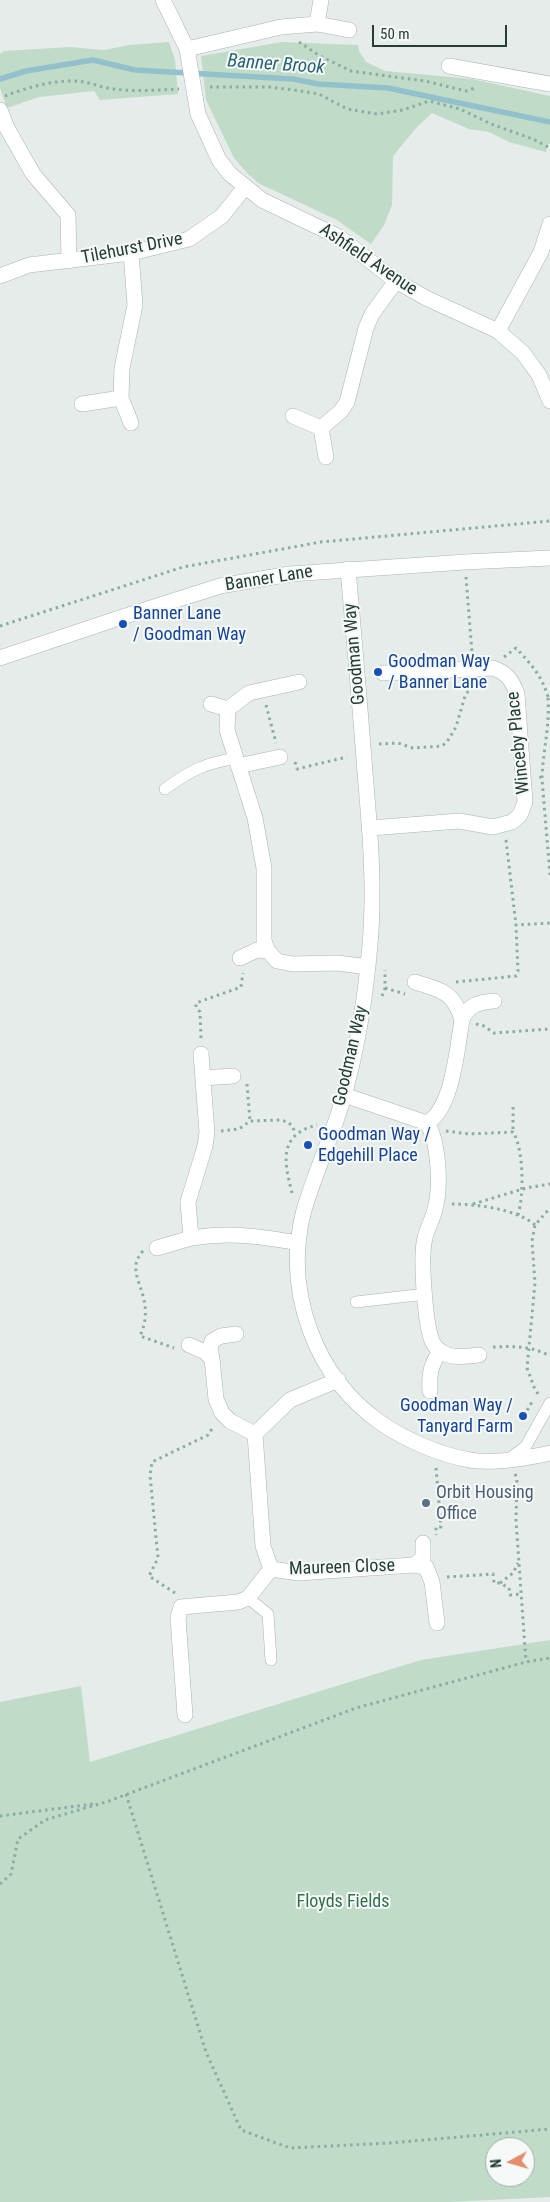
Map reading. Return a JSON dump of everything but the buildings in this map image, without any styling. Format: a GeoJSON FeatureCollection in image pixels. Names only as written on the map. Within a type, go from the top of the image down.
{"type":"FeatureCollection","features":[{"type":"Feature","properties":{"kind":"street","name":"Ashfield Avenue"},"geometry":{"type":"LineString","coordinates":[[163,0],[188,54],[198,114],[219,160],[230,174],[262,200],[339,237],[396,281],[426,298],[498,331],[523,354],[539,374],[550,401]]}},
{"type":"Feature","properties":{"kind":"street"},"geometry":{"type":"LineString","coordinates":[[317,24],[321,0]]}},
{"type":"Feature","properties":{"kind":"street"},"geometry":{"type":"LineString","coordinates":[[188,54],[280,27],[317,24],[349,30]]}},
{"type":"Feature","properties":{"kind":"street"},"geometry":{"type":"LineString","coordinates":[[449,66],[550,84]]}},
{"type":"Feature","properties":{"kind":"street"},"geometry":{"type":"LineString","coordinates":[[0,110],[7,128],[33,174],[68,215],[69,261]]}},
{"type":"Feature","properties":{"kind":"street","name":"Tilehurst Drive"},"geometry":{"type":"LineString","coordinates":[[0,276],[29,266],[131,253],[189,239],[222,216],[245,187]]}},
{"type":"Feature","properties":{"kind":"street"},"geometry":{"type":"LineString","coordinates":[[498,331],[542,252],[550,224]]}},
{"type":"Feature","properties":{"kind":"street"},"geometry":{"type":"LineString","coordinates":[[131,253],[135,305],[122,368],[121,398],[131,423]]}},
{"type":"Feature","properties":{"kind":"street"},"geometry":{"type":"LineString","coordinates":[[321,428],[341,411],[347,402],[366,328],[372,314],[396,281]]}},
{"type":"Feature","properties":{"kind":"street"},"geometry":{"type":"LineString","coordinates":[[82,404],[121,398]]}},
{"type":"Feature","properties":{"kind":"street"},"geometry":{"type":"LineString","coordinates":[[293,416],[321,428]]}},
{"type":"Feature","properties":{"kind":"street"},"geometry":{"type":"LineString","coordinates":[[321,428],[326,457]]}},
{"type":"Feature","properties":{"kind":"street","name":"Banner Lane"},"geometry":{"type":"LineString","coordinates":[[0,658],[220,586],[290,574],[348,569],[550,558]]}},
{"type":"Feature","properties":{"kind":"street","name":"Goodman Way"},"geometry":{"type":"LineString","coordinates":[[348,569],[371,828],[372,917],[368,967],[358,1036],[344,1095],[304,1212],[298,1243],[299,1288],[308,1326],[325,1362],[338,1380],[375,1418],[410,1440],[471,1460],[508,1459],[550,1453]]}},
{"type":"Feature","properties":{"kind":"street","name":"Winceby Place"},"geometry":{"type":"LineString","coordinates":[[383,673],[493,668],[502,671],[512,681],[517,694],[525,802],[520,816],[505,825]]}},
{"type":"Feature","properties":{"kind":"street"},"geometry":{"type":"LineString","coordinates":[[299,682],[249,693],[228,709],[227,730],[255,818],[264,868],[264,934],[268,951],[277,961],[293,964],[338,963],[368,967]]}},
{"type":"Feature","properties":{"kind":"street"},"geometry":{"type":"LineString","coordinates":[[211,704],[228,709]]}},
{"type":"Feature","properties":{"kind":"street"},"geometry":{"type":"LineString","coordinates":[[237,762],[280,757]]}},
{"type":"Feature","properties":{"kind":"street"},"geometry":{"type":"LineString","coordinates":[[371,828],[459,821],[493,827],[505,825]]}},
{"type":"Feature","properties":{"kind":"street"},"geometry":{"type":"LineString","coordinates":[[240,958],[257,950],[268,951]]}},
{"type":"Feature","properties":{"kind":"street"},"geometry":{"type":"LineString","coordinates":[[414,989],[441,990],[454,1000],[462,1020]]}},
{"type":"Feature","properties":{"kind":"street"},"geometry":{"type":"LineString","coordinates":[[479,1355],[448,1356],[440,1352],[433,1342],[429,1329],[423,1252],[425,1237],[437,1203],[436,1154],[430,1121],[446,1097],[465,1012],[472,1006],[494,1001]]}},
{"type":"Feature","properties":{"kind":"street"},"geometry":{"type":"LineString","coordinates":[[192,1238],[188,1202],[205,1146],[207,1132],[201,1054]]}},
{"type":"Feature","properties":{"kind":"street"},"geometry":{"type":"LineString","coordinates":[[203,1078],[233,1076]]}},
{"type":"Feature","properties":{"kind":"street"},"geometry":{"type":"LineString","coordinates":[[344,1095],[430,1121]]}},
{"type":"Feature","properties":{"kind":"street"},"geometry":{"type":"LineString","coordinates":[[158,1248],[210,1235],[250,1234],[298,1243]]}},
{"type":"Feature","properties":{"kind":"street"},"geometry":{"type":"LineString","coordinates":[[236,1334],[222,1336],[212,1341],[210,1349],[216,1399],[222,1414],[230,1421],[255,1434],[290,1400],[338,1380]]}},
{"type":"Feature","properties":{"kind":"street"},"geometry":{"type":"LineString","coordinates":[[189,1345],[205,1352],[212,1359]]}},
{"type":"Feature","properties":{"kind":"street"},"geometry":{"type":"LineString","coordinates":[[430,1391],[429,1375],[435,1358],[440,1352]]}},
{"type":"Feature","properties":{"kind":"street","name":"Maureen Close"},"geometry":{"type":"LineString","coordinates":[[255,1434],[263,1546],[271,1569]]}},
{"type":"Feature","properties":{"kind":"street","name":"Maureen Close"},"geometry":{"type":"LineString","coordinates":[[413,1565],[423,1559],[423,1543]]}},
{"type":"Feature","properties":{"kind":"street","name":"Maureen Close"},"geometry":{"type":"LineString","coordinates":[[271,1569],[299,1573],[413,1565],[426,1568],[431,1578]]}},
{"type":"Feature","properties":{"kind":"street","name":"Maureen Close"},"geometry":{"type":"LineString","coordinates":[[248,1598],[271,1569]]}},
{"type":"Feature","properties":{"kind":"street"},"geometry":{"type":"LineString","coordinates":[[431,1578],[437,1623]]}},
{"type":"Feature","properties":{"kind":"street"},"geometry":{"type":"LineString","coordinates":[[185,1715],[178,1618],[181,1608],[192,1605],[238,1602],[248,1598]]}},
{"type":"Feature","properties":{"kind":"lane"},"geometry":{"type":"LineString","coordinates":[[164,789],[188,772],[204,764],[237,762]]}},
{"type":"Feature","properties":{"kind":"lane"},"geometry":{"type":"LineString","coordinates":[[356,1302],[426,1294]]}},
{"type":"Feature","properties":{"kind":"lane"},"geometry":{"type":"LineString","coordinates":[[508,1459],[526,1446],[550,1403]]}},
{"type":"Feature","properties":{"kind":"lane"},"geometry":{"type":"LineString","coordinates":[[248,1598],[268,1614],[271,1660]]}},
{"type":"Feature","properties":{"kind":"path"},"geometry":{"type":"LineString","coordinates":[[280,27],[320,56],[351,71],[425,81],[466,92],[478,87],[482,73]]}},
{"type":"Feature","properties":{"kind":"path"},"geometry":{"type":"LineString","coordinates":[[0,98],[17,91],[54,83],[82,82],[114,89],[144,90],[192,86],[269,87],[319,94],[346,109],[377,114],[403,110],[429,101],[460,109],[490,124],[532,139],[550,148]]}},
{"type":"Feature","properties":{"kind":"path"},"geometry":{"type":"LineString","coordinates":[[543,680],[549,697],[550,719],[547,744],[542,760],[550,875]]}},
{"type":"Feature","properties":{"kind":"path"},"geometry":{"type":"LineString","coordinates":[[262,690],[280,757],[296,762],[298,769],[353,755],[364,755]]}},
{"type":"Feature","properties":{"kind":"path"},"geometry":{"type":"LineString","coordinates":[[522,755],[542,779]]}},
{"type":"Feature","properties":{"kind":"path"},"geometry":{"type":"LineString","coordinates":[[544,807],[550,806]]}},
{"type":"Feature","properties":{"kind":"path"},"geometry":{"type":"LineString","coordinates":[[441,990],[447,984],[464,980],[516,976],[518,971],[516,925],[505,825]]}},
{"type":"Feature","properties":{"kind":"path"},"geometry":{"type":"LineString","coordinates":[[516,925],[550,923]]}},
{"type":"Feature","properties":{"kind":"path"},"geometry":{"type":"LineString","coordinates":[[201,1054],[200,1012],[196,1007],[196,1003],[241,987],[243,971],[240,958]]}},
{"type":"Feature","properties":{"kind":"path"},"geometry":{"type":"LineString","coordinates":[[385,988],[414,989]]}},
{"type":"Feature","properties":{"kind":"path"},"geometry":{"type":"LineString","coordinates":[[462,1020],[484,1026],[494,1033],[550,1029]]}},
{"type":"Feature","properties":{"kind":"path"},"geometry":{"type":"LineString","coordinates":[[233,1076],[246,1080],[250,1121]]}},
{"type":"Feature","properties":{"kind":"path"},"geometry":{"type":"LineString","coordinates":[[513,1107],[513,1132],[517,1138],[522,1190],[518,1215]]}},
{"type":"Feature","properties":{"kind":"path"},"geometry":{"type":"LineString","coordinates":[[207,1132],[239,1130],[250,1121],[280,1120],[288,1122],[295,1134]]}},
{"type":"Feature","properties":{"kind":"path"},"geometry":{"type":"LineString","coordinates":[[304,1212],[293,1207],[286,1167],[286,1155],[295,1134],[304,1128],[335,1121]]}},
{"type":"Feature","properties":{"kind":"path"},"geometry":{"type":"LineString","coordinates":[[430,1121],[444,1131],[469,1134],[513,1132]]}},
{"type":"Feature","properties":{"kind":"path"},"geometry":{"type":"LineString","coordinates":[[473,1204],[526,1188],[550,1184]]}},
{"type":"Feature","properties":{"kind":"path"},"geometry":{"type":"LineString","coordinates":[[437,1203],[473,1204],[518,1215],[536,1224]]}},
{"type":"Feature","properties":{"kind":"path"},"geometry":{"type":"LineString","coordinates":[[538,1394],[527,1368],[535,1283],[532,1241],[536,1224],[550,1208]]}},
{"type":"Feature","properties":{"kind":"path"},"geometry":{"type":"LineString","coordinates":[[158,1248],[148,1247],[141,1252],[136,1263],[135,1271],[144,1297],[146,1323],[140,1336],[186,1352],[189,1345]]}},
{"type":"Feature","properties":{"kind":"path"},"geometry":{"type":"LineString","coordinates":[[479,1355],[483,1348],[514,1346],[529,1348],[550,1356]]}},
{"type":"Feature","properties":{"kind":"path"},"geometry":{"type":"LineString","coordinates":[[192,1605],[149,1576],[158,1558],[150,1475],[152,1462],[208,1435],[222,1414]]}},
{"type":"Feature","properties":{"kind":"path"},"geometry":{"type":"LineString","coordinates":[[423,1543],[437,1542],[436,1527],[441,1527],[438,1479],[433,1449]]}},
{"type":"Feature","properties":{"kind":"path"},"geometry":{"type":"LineString","coordinates":[[508,1459],[517,1478],[516,1521],[526,1662]]}},
{"type":"Feature","properties":{"kind":"path"},"geometry":{"type":"LineString","coordinates":[[500,1583],[513,1573],[519,1562]]}},
{"type":"Feature","properties":{"kind":"path"},"geometry":{"type":"LineString","coordinates":[[431,1578],[493,1574],[494,1583],[500,1583],[509,1588],[510,1594],[521,1594]]}},
{"type":"Feature","properties":{"kind":"path"},"geometry":{"type":"LineString","coordinates":[[0,1884],[11,1874],[18,1839],[45,1820],[126,1794],[356,1708],[526,1662],[550,1658]]}},
{"type":"Feature","properties":{"kind":"path"},"geometry":{"type":"LineString","coordinates":[[126,1794],[206,2052],[241,2130],[290,2148],[550,2129]]}},
{"type":"Feature","properties":{"kind":"path"},"geometry":{"type":"LineString","coordinates":[[0,1816],[101,1803]]}},
{"type":"Feature","properties":{"kind":"green space"},"geometry":{"type":"Polygon","coordinates":[[[169,42],[175,60],[178,94],[100,100],[94,91],[39,97],[7,108],[0,88],[0,54],[4,51],[70,47],[104,50],[129,45],[169,42]]]}},
{"type":"Feature","properties":{"kind":"green space"},"geometry":{"type":"Polygon","coordinates":[[[282,42],[358,45],[359,51],[366,62],[385,71],[472,79],[550,96],[550,144],[548,144],[546,152],[509,142],[489,132],[469,129],[432,113],[417,127],[393,156],[392,205],[384,225],[371,244],[337,220],[258,183],[234,158],[206,100],[201,56],[282,42]]]}},
{"type":"Feature","properties":{"kind":"green space","name":"Floyds Fields"},"geometry":{"type":"Polygon","coordinates":[[[550,1640],[550,2197],[449,2202],[0,2202],[0,1702],[81,1686],[90,1762],[421,1660],[550,1640]]]}},
{"type":"Feature","properties":{"kind":"waterway","name":"Banner Brook"},"geometry":{"type":"LineString","coordinates":[[0,79],[26,71],[93,60],[135,70],[293,79],[318,84],[388,88],[550,122]]}},
{"type":"Feature","properties":{"kind":"place","name":"Banner Lane / Goodman Way"},"geometry":{"type":"Point","coordinates":[123,624]}},
{"type":"Feature","properties":{"kind":"place","name":"Goodman Way / Banner Lane"},"geometry":{"type":"Point","coordinates":[378,672]}},
{"type":"Feature","properties":{"kind":"place","name":"Goodman Way / Edgehill Place"},"geometry":{"type":"Point","coordinates":[308,1145]}},
{"type":"Feature","properties":{"kind":"place","name":"Goodman Way / Tanyard Farm"},"geometry":{"type":"Point","coordinates":[523,1416]}},
{"type":"Feature","properties":{"kind":"place","name":"Orbit Housing Office"},"geometry":{"type":"Point","coordinates":[426,1503]}}]}
